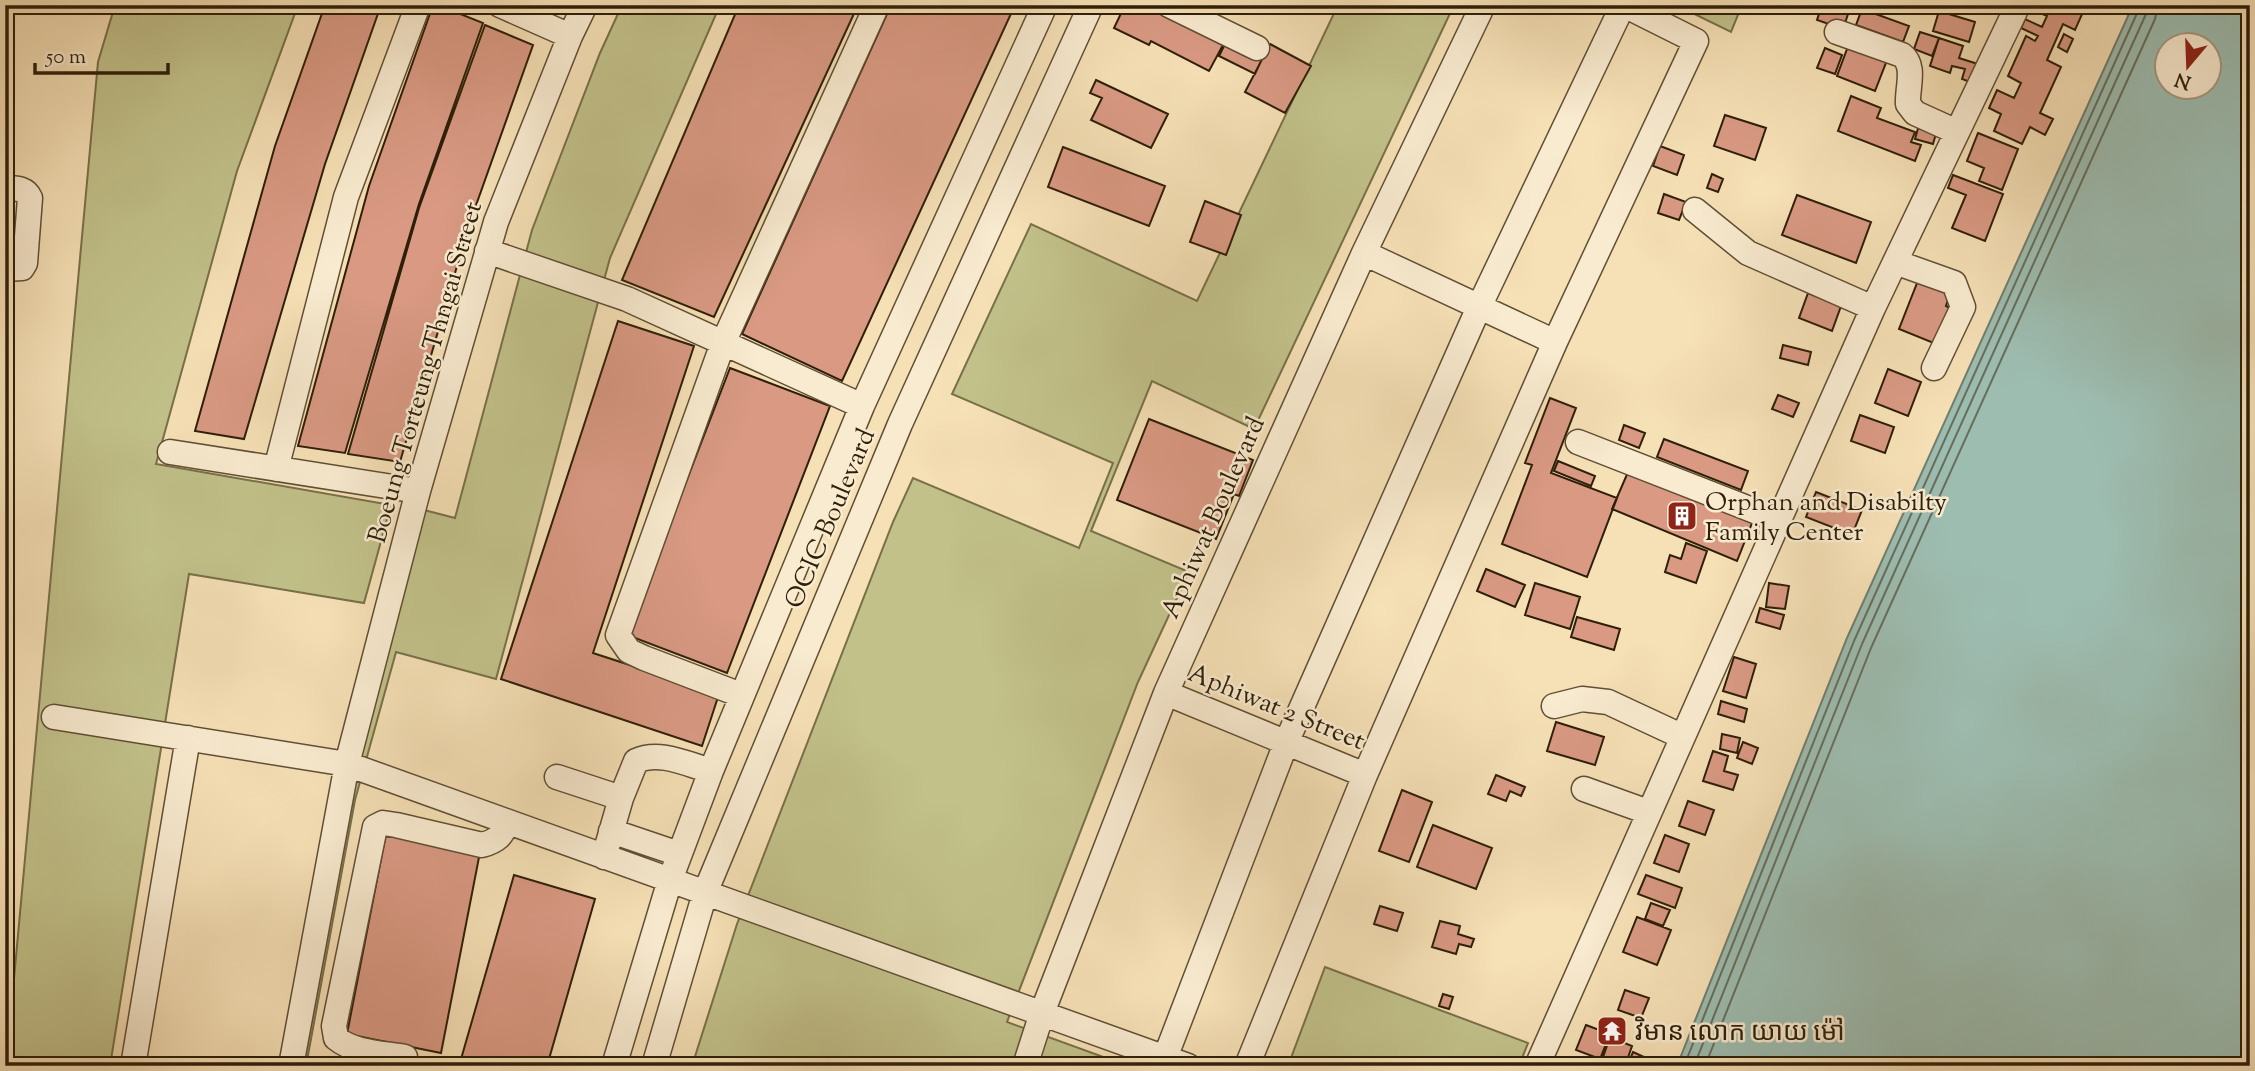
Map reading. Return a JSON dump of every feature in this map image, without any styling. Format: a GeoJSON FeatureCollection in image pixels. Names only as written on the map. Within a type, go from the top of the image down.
{"type":"FeatureCollection","features":[{"type":"Feature","properties":{"kind":"street"},"geometry":{"type":"LineString","coordinates":[[276,469],[346,197],[418,5]]}},
{"type":"Feature","properties":{"kind":"street"},"geometry":{"type":"LineString","coordinates":[[500,5],[570,36]]}},
{"type":"Feature","properties":{"kind":"street","name":"Boeung Torteung Thngai Street"},"geometry":{"type":"LineString","coordinates":[[291,1066],[347,764],[418,491],[496,222],[570,36],[585,5]]}},
{"type":"Feature","properties":{"kind":"street"},"geometry":{"type":"LineString","coordinates":[[741,695],[629,651],[618,635],[723,343],[877,5]]}},
{"type":"Feature","properties":{"kind":"street","name":"OCIC Boulevard"},"geometry":{"type":"LineString","coordinates":[[654,1066],[705,892],[900,424],[1091,5]]}},
{"type":"Feature","properties":{"kind":"street"},"geometry":{"type":"LineString","coordinates":[[1169,5],[1257,48]]}},
{"type":"Feature","properties":{"kind":"street","name":"Aphiwat Boulevard"},"geometry":{"type":"LineString","coordinates":[[1025,1066],[1042,1013],[1166,693],[1364,253],[1483,5]]}},
{"type":"Feature","properties":{"kind":"street"},"geometry":{"type":"LineString","coordinates":[[54,717],[347,764],[1177,1062],[1286,743],[1479,307],[1624,5],[1696,41],[1555,341],[1365,775],[1247,1066]]}},
{"type":"Feature","properties":{"kind":"street"},"geometry":{"type":"LineString","coordinates":[[1537,1066],[1873,308],[2018,5]]}},
{"type":"Feature","properties":{"kind":"street","name":"OCIC Boulevard"},"geometry":{"type":"LineString","coordinates":[[614,1066],[670,880],[710,771],[862,405],[1044,6]]}},
{"type":"Feature","properties":{"kind":"street"},"geometry":{"type":"LineString","coordinates":[[1837,32],[1908,59],[1908,104],[1915,113],[1957,131]]}},
{"type":"Feature","properties":{"kind":"street"},"geometry":{"type":"LineString","coordinates":[[5,188],[22,189],[30,198],[26,263],[22,268],[5,268]]}},
{"type":"Feature","properties":{"kind":"street"},"geometry":{"type":"LineString","coordinates":[[1695,210],[1748,253],[1873,308]]}},
{"type":"Feature","properties":{"kind":"street"},"geometry":{"type":"LineString","coordinates":[[487,251],[627,299],[862,405]]}},
{"type":"Feature","properties":{"kind":"street"},"geometry":{"type":"LineString","coordinates":[[1364,253],[1555,341]]}},
{"type":"Feature","properties":{"kind":"street"},"geometry":{"type":"LineString","coordinates":[[1895,262],[1954,284],[1958,292],[1963,307],[1934,368]]}},
{"type":"Feature","properties":{"kind":"street"},"geometry":{"type":"LineString","coordinates":[[1578,442],[1777,520]]}},
{"type":"Feature","properties":{"kind":"street"},"geometry":{"type":"LineString","coordinates":[[170,452],[418,491]]}},
{"type":"Feature","properties":{"kind":"street","name":"Aphiwat 2 Street"},"geometry":{"type":"LineString","coordinates":[[1166,693],[1365,775]]}},
{"type":"Feature","properties":{"kind":"street"},"geometry":{"type":"LineString","coordinates":[[1554,706],[1582,699],[1608,702],[1681,736]]}},
{"type":"Feature","properties":{"kind":"street"},"geometry":{"type":"LineString","coordinates":[[133,1066],[188,738]]}},
{"type":"Feature","properties":{"kind":"street"},"geometry":{"type":"LineString","coordinates":[[604,857],[621,797],[636,761],[647,756],[657,756],[710,771]]}},
{"type":"Feature","properties":{"kind":"street"},"geometry":{"type":"LineString","coordinates":[[557,776],[621,797]]}},
{"type":"Feature","properties":{"kind":"street"},"geometry":{"type":"LineString","coordinates":[[1584,789],[1648,812]]}},
{"type":"Feature","properties":{"kind":"street"},"geometry":{"type":"LineString","coordinates":[[405,1057],[343,1044],[336,1038],[334,1026],[375,827],[383,823],[396,825],[482,845],[495,842],[503,834],[507,822]]}},
{"type":"Feature","properties":{"kind":"street"},"geometry":{"type":"LineString","coordinates":[[611,831],[679,854]]}},
{"type":"Feature","properties":{"kind":"shaded area"},"geometry":{"type":"Polygon","coordinates":[[[115,5],[298,5],[237,171],[156,464],[391,505],[364,603],[189,574],[110,1066],[6,1066],[98,62],[115,5]]]}},
{"type":"Feature","properties":{"kind":"shaded area"},"geometry":{"type":"Polygon","coordinates":[[[622,5],[720,5],[610,258],[496,679],[396,652],[355,800],[306,1066],[298,1066],[346,797],[424,510],[455,518],[532,230],[600,53],[622,5]]]}},
{"type":"Feature","properties":{"kind":"shaded area"},"geometry":{"type":"Polygon","coordinates":[[[1338,5],[1454,5],[1254,429],[1152,381],[1091,531],[1189,572],[1138,682],[1007,1022],[1128,1066],[692,1066],[737,924],[893,522],[913,478],[1079,548],[1113,463],[952,394],[1031,224],[1197,301],[1338,5]]]}},
{"type":"Feature","properties":{"kind":"shaded area"},"geometry":{"type":"Polygon","coordinates":[[[1676,5],[1742,5],[1731,32],[1676,5]]]}},
{"type":"Feature","properties":{"kind":"shaded area"},"geometry":{"type":"Polygon","coordinates":[[[1325,967],[1528,1043],[1519,1066],[1288,1066],[1325,967]]]}},
{"type":"Feature","properties":{"kind":"water"},"geometry":{"type":"Polygon","coordinates":[[[2133,5],[2250,5],[2250,1066],[1677,1066],[1847,638],[2133,5]]]}},
{"type":"Feature","properties":{"kind":"building"},"geometry":{"type":"Polygon","coordinates":[[[325,5],[381,5],[325,164],[244,439],[195,431],[275,146],[325,5]]]}},
{"type":"Feature","properties":{"kind":"building"},"geometry":{"type":"Polygon","coordinates":[[[433,5],[483,23],[419,204],[345,453],[298,446],[369,186],[433,5]]]}},
{"type":"Feature","properties":{"kind":"building"},"geometry":{"type":"Polygon","coordinates":[[[739,5],[858,5],[714,317],[622,280],[739,5]]]}},
{"type":"Feature","properties":{"kind":"building"},"geometry":{"type":"Polygon","coordinates":[[[891,5],[1015,5],[842,381],[742,334],[891,5]]]}},
{"type":"Feature","properties":{"kind":"building"},"geometry":{"type":"Polygon","coordinates":[[[1125,5],[1145,5],[1223,45],[1209,71],[1151,41],[1149,45],[1114,28],[1125,5]]]}},
{"type":"Feature","properties":{"kind":"building"},"geometry":{"type":"Polygon","coordinates":[[[1822,5],[1832,5],[1849,11],[1843,29],[1817,20],[1822,5]]]}},
{"type":"Feature","properties":{"kind":"building"},"geometry":{"type":"Polygon","coordinates":[[[2041,5],[2067,5],[2083,12],[2075,30],[2063,24],[2047,60],[2061,67],[2040,113],[2053,119],[2045,135],[2030,127],[2022,144],[1994,131],[2001,114],[1989,108],[1997,90],[2014,98],[2021,83],[2008,76],[2026,36],[2035,41],[2038,36],[2021,28],[2025,19],[2042,27],[2047,16],[2038,12],[2041,5]]]}},
{"type":"Feature","properties":{"kind":"building"},"geometry":{"type":"Polygon","coordinates":[[[1862,9],[1909,26],[1903,42],[1856,25],[1862,9]]]}},
{"type":"Feature","properties":{"kind":"building"},"geometry":{"type":"Polygon","coordinates":[[[1939,11],[1975,22],[1969,42],[1933,31],[1939,11]]]}},
{"type":"Feature","properties":{"kind":"building"},"geometry":{"type":"Polygon","coordinates":[[[485,25],[533,45],[469,225],[400,462],[348,454],[419,208],[485,25]]]}},
{"type":"Feature","properties":{"kind":"building"},"geometry":{"type":"Polygon","coordinates":[[[1920,32],[1939,38],[1932,56],[1914,49],[1920,32]]]}},
{"type":"Feature","properties":{"kind":"building"},"geometry":{"type":"Polygon","coordinates":[[[2064,34],[2073,39],[2067,52],[2058,47],[2064,34]]]}},
{"type":"Feature","properties":{"kind":"building"},"geometry":{"type":"Polygon","coordinates":[[[1939,38],[1963,46],[1959,58],[1981,65],[1975,84],[1962,79],[1965,69],[1952,66],[1950,73],[1930,66],[1939,38]]]}},
{"type":"Feature","properties":{"kind":"building"},"geometry":{"type":"Polygon","coordinates":[[[1850,41],[1889,55],[1875,91],[1837,76],[1850,41]]]}},
{"type":"Feature","properties":{"kind":"building"},"geometry":{"type":"Polygon","coordinates":[[[1226,42],[1262,59],[1255,74],[1219,56],[1226,42]]]}},
{"type":"Feature","properties":{"kind":"building"},"geometry":{"type":"Polygon","coordinates":[[[1270,44],[1311,66],[1285,113],[1245,92],[1270,44]]]}},
{"type":"Feature","properties":{"kind":"building"},"geometry":{"type":"Polygon","coordinates":[[[1825,48],[1842,55],[1835,74],[1817,68],[1825,48]]]}},
{"type":"Feature","properties":{"kind":"building"},"geometry":{"type":"Polygon","coordinates":[[[1096,80],[1168,114],[1151,148],[1091,120],[1102,98],[1090,93],[1096,80]]]}},
{"type":"Feature","properties":{"kind":"building"},"geometry":{"type":"Polygon","coordinates":[[[1851,96],[1881,108],[1877,118],[1915,132],[1911,142],[1921,145],[1915,161],[1838,131],[1851,96]]]}},
{"type":"Feature","properties":{"kind":"building"},"geometry":{"type":"Polygon","coordinates":[[[1725,115],[1766,128],[1755,160],[1714,146],[1725,115]]]}},
{"type":"Feature","properties":{"kind":"building"},"geometry":{"type":"Polygon","coordinates":[[[1919,125],[1937,130],[1933,144],[1915,139],[1919,125]]]}},
{"type":"Feature","properties":{"kind":"building"},"geometry":{"type":"Polygon","coordinates":[[[1978,133],[2018,149],[2002,190],[1979,181],[1984,168],[1967,161],[1978,133]]]}},
{"type":"Feature","properties":{"kind":"building"},"geometry":{"type":"Polygon","coordinates":[[[1660,146],[1684,155],[1677,175],[1653,166],[1660,146]]]}},
{"type":"Feature","properties":{"kind":"building"},"geometry":{"type":"Polygon","coordinates":[[[1063,147],[1165,186],[1149,226],[1048,187],[1063,147]]]}},
{"type":"Feature","properties":{"kind":"building"},"geometry":{"type":"Polygon","coordinates":[[[1712,174],[1723,179],[1718,192],[1707,188],[1712,174]]]}},
{"type":"Feature","properties":{"kind":"building"},"geometry":{"type":"Polygon","coordinates":[[[1953,175],[2003,194],[1985,241],[1952,228],[1966,195],[1948,188],[1953,175]]]}},
{"type":"Feature","properties":{"kind":"building"},"geometry":{"type":"Polygon","coordinates":[[[1664,194],[1686,202],[1679,220],[1658,213],[1664,194]]]}},
{"type":"Feature","properties":{"kind":"building"},"geometry":{"type":"Polygon","coordinates":[[[1797,195],[1871,222],[1856,263],[1782,235],[1797,195]]]}},
{"type":"Feature","properties":{"kind":"building"},"geometry":{"type":"Polygon","coordinates":[[[1205,201],[1241,215],[1226,255],[1190,242],[1205,201]]]}},
{"type":"Feature","properties":{"kind":"building"},"geometry":{"type":"Polygon","coordinates":[[[1919,278],[1951,291],[1946,306],[1950,308],[1936,344],[1899,329],[1919,278]]]}},
{"type":"Feature","properties":{"kind":"building"},"geometry":{"type":"Polygon","coordinates":[[[1808,293],[1841,306],[1832,331],[1799,318],[1808,293]]]}},
{"type":"Feature","properties":{"kind":"building"},"geometry":{"type":"Polygon","coordinates":[[[618,321],[694,346],[593,653],[719,694],[702,746],[501,679],[618,321]]]}},
{"type":"Feature","properties":{"kind":"building"},"geometry":{"type":"Polygon","coordinates":[[[1783,345],[1811,352],[1808,365],[1780,358],[1783,345]]]}},
{"type":"Feature","properties":{"kind":"building"},"geometry":{"type":"Polygon","coordinates":[[[730,368],[830,406],[727,673],[627,635],[730,368]]]}},
{"type":"Feature","properties":{"kind":"building"},"geometry":{"type":"Polygon","coordinates":[[[1888,369],[1921,382],[1908,416],[1875,403],[1888,369]]]}},
{"type":"Feature","properties":{"kind":"building"},"geometry":{"type":"Polygon","coordinates":[[[1778,395],[1799,403],[1793,417],[1772,409],[1778,395]]]}},
{"type":"Feature","properties":{"kind":"building"},"geometry":{"type":"Polygon","coordinates":[[[1550,398],[1576,408],[1551,473],[1617,498],[1587,577],[1502,544],[1532,465],[1525,463],[1550,398]]]}},
{"type":"Feature","properties":{"kind":"building"},"geometry":{"type":"Polygon","coordinates":[[[1860,415],[1894,427],[1885,453],[1851,441],[1860,415]]]}},
{"type":"Feature","properties":{"kind":"building"},"geometry":{"type":"Polygon","coordinates":[[[1149,419],[1253,460],[1239,496],[1234,494],[1216,539],[1117,500],[1149,419]]]}},
{"type":"Feature","properties":{"kind":"building"},"geometry":{"type":"Polygon","coordinates":[[[1624,425],[1645,433],[1639,448],[1619,440],[1624,425]]]}},
{"type":"Feature","properties":{"kind":"building"},"geometry":{"type":"Polygon","coordinates":[[[1664,439],[1748,471],[1741,490],[1657,457],[1664,439]]]}},
{"type":"Feature","properties":{"kind":"building"},"geometry":{"type":"Polygon","coordinates":[[[1558,461],[1595,476],[1591,486],[1554,471],[1558,461]]]}},
{"type":"Feature","properties":{"kind":"building","name":"Orphan and Disabilty Family Center"},"geometry":{"type":"Polygon","coordinates":[[[1628,472],[1752,523],[1737,561],[1612,509],[1628,472]]]}},
{"type":"Feature","properties":{"kind":"building"},"geometry":{"type":"Polygon","coordinates":[[[1816,492],[1862,510],[1852,535],[1806,517],[1816,492]]]}},
{"type":"Feature","properties":{"kind":"building"},"geometry":{"type":"Polygon","coordinates":[[[1686,543],[1707,551],[1696,583],[1665,572],[1670,555],[1681,559],[1686,543]]]}},
{"type":"Feature","properties":{"kind":"building"},"geometry":{"type":"Polygon","coordinates":[[[1486,569],[1525,585],[1515,607],[1477,591],[1486,569]]]}},
{"type":"Feature","properties":{"kind":"building"},"geometry":{"type":"Polygon","coordinates":[[[1535,583],[1580,597],[1570,629],[1525,615],[1535,583]]]}},
{"type":"Feature","properties":{"kind":"building"},"geometry":{"type":"Polygon","coordinates":[[[1769,583],[1789,586],[1785,609],[1766,607],[1769,583]]]}},
{"type":"Feature","properties":{"kind":"building"},"geometry":{"type":"Polygon","coordinates":[[[1760,608],[1784,615],[1780,629],[1756,622],[1760,608]]]}},
{"type":"Feature","properties":{"kind":"building"},"geometry":{"type":"Polygon","coordinates":[[[1577,617],[1620,629],[1614,650],[1571,637],[1577,617]]]}},
{"type":"Feature","properties":{"kind":"building"},"geometry":{"type":"Polygon","coordinates":[[[1734,657],[1756,664],[1746,698],[1723,691],[1734,657]]]}},
{"type":"Feature","properties":{"kind":"building"},"geometry":{"type":"Polygon","coordinates":[[[1721,701],[1747,709],[1744,722],[1718,714],[1721,701]]]}},
{"type":"Feature","properties":{"kind":"building"},"geometry":{"type":"Polygon","coordinates":[[[1556,722],[1604,737],[1595,765],[1547,751],[1556,722]]]}},
{"type":"Feature","properties":{"kind":"building"},"geometry":{"type":"Polygon","coordinates":[[[1722,734],[1740,738],[1737,753],[1720,749],[1722,734]]]}},
{"type":"Feature","properties":{"kind":"building"},"geometry":{"type":"Polygon","coordinates":[[[1743,742],[1758,748],[1752,764],[1737,758],[1743,742]]]}},
{"type":"Feature","properties":{"kind":"building"},"geometry":{"type":"Polygon","coordinates":[[[1713,751],[1728,756],[1724,771],[1738,775],[1733,790],[1703,781],[1713,751]]]}},
{"type":"Feature","properties":{"kind":"building"},"geometry":{"type":"Polygon","coordinates":[[[1496,775],[1525,787],[1521,796],[1510,791],[1506,801],[1488,794],[1496,775]]]}},
{"type":"Feature","properties":{"kind":"building"},"geometry":{"type":"Polygon","coordinates":[[[1402,790],[1432,802],[1409,862],[1379,851],[1402,790]]]}},
{"type":"Feature","properties":{"kind":"building"},"geometry":{"type":"Polygon","coordinates":[[[1688,801],[1714,810],[1705,835],[1679,826],[1688,801]]]}},
{"type":"Feature","properties":{"kind":"building"},"geometry":{"type":"Polygon","coordinates":[[[1433,825],[1492,848],[1476,889],[1417,867],[1433,825]]]}},
{"type":"Feature","properties":{"kind":"building"},"geometry":{"type":"Polygon","coordinates":[[[387,828],[481,847],[441,1053],[347,1034],[387,828]]]}},
{"type":"Feature","properties":{"kind":"building"},"geometry":{"type":"Polygon","coordinates":[[[1665,835],[1689,844],[1679,872],[1654,863],[1665,835]]]}},
{"type":"Feature","properties":{"kind":"building"},"geometry":{"type":"Polygon","coordinates":[[[514,875],[595,899],[547,1066],[459,1066],[514,875]]]}},
{"type":"Feature","properties":{"kind":"building"},"geometry":{"type":"Polygon","coordinates":[[[1646,875],[1682,888],[1675,908],[1638,894],[1646,875]]]}},
{"type":"Feature","properties":{"kind":"building"},"geometry":{"type":"Polygon","coordinates":[[[1651,903],[1670,910],[1663,926],[1645,919],[1651,903]]]}},
{"type":"Feature","properties":{"kind":"building"},"geometry":{"type":"Polygon","coordinates":[[[1380,906],[1403,913],[1397,931],[1374,924],[1380,906]]]}},
{"type":"Feature","properties":{"kind":"building"},"geometry":{"type":"Polygon","coordinates":[[[1637,917],[1671,930],[1657,965],[1623,952],[1637,917]]]}},
{"type":"Feature","properties":{"kind":"building"},"geometry":{"type":"Polygon","coordinates":[[[1440,921],[1460,926],[1458,934],[1474,939],[1471,947],[1459,944],[1456,954],[1432,947],[1440,921]]]}},
{"type":"Feature","properties":{"kind":"building"},"geometry":{"type":"Polygon","coordinates":[[[1625,990],[1649,998],[1641,1018],[1618,1010],[1625,990]]]}},
{"type":"Feature","properties":{"kind":"building"},"geometry":{"type":"Polygon","coordinates":[[[1443,994],[1453,997],[1449,1009],[1439,1006],[1443,994]]]}},
{"type":"Feature","properties":{"kind":"building"},"geometry":{"type":"Polygon","coordinates":[[[1586,1025],[1610,1034],[1600,1059],[1576,1050],[1586,1025]]]}},
{"type":"Feature","properties":{"kind":"building"},"geometry":{"type":"Polygon","coordinates":[[[1610,1037],[1632,1046],[1625,1066],[1601,1063],[1610,1037]]]}},
{"type":"Feature","properties":{"kind":"building"},"geometry":{"type":"Polygon","coordinates":[[[1633,1052],[1644,1057],[1640,1066],[1627,1066],[1633,1052]]]}},
{"type":"Feature","properties":{"kind":"place","name":"Orphan and Disabilty Family Center"},"geometry":{"type":"Point","coordinates":[1682,516]}},
{"type":"Feature","properties":{"kind":"place","name":"វិមាន លោក យាយ ម៉ៅ"},"geometry":{"type":"Point","coordinates":[1612,1031]}}]}
